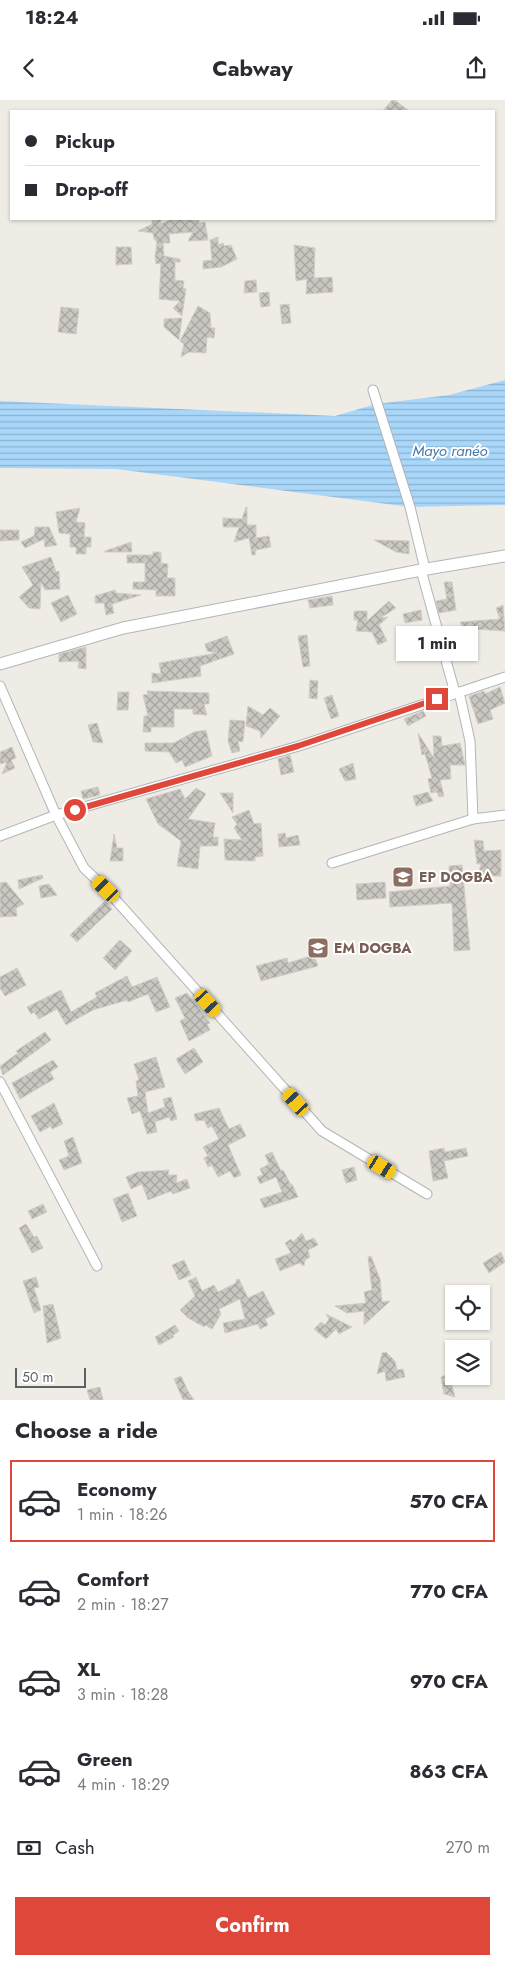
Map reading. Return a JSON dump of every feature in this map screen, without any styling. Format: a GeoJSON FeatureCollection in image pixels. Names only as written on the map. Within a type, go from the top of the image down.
{"type":"FeatureCollection","features":[{"type":"Feature","properties":{"kind":"street"},"geometry":{"type":"LineString","coordinates":[[373,390],[410,507],[423,569],[470,740],[474,819]]}},
{"type":"Feature","properties":{"kind":"street"},"geometry":{"type":"LineString","coordinates":[[0,664],[123,628],[423,569],[505,556]]}},
{"type":"Feature","properties":{"kind":"street"},"geometry":{"type":"LineString","coordinates":[[0,836],[56,815],[298,746],[505,677]]}},
{"type":"Feature","properties":{"kind":"street"},"geometry":{"type":"LineString","coordinates":[[0,686],[56,815],[84,868],[106,889],[322,1131],[427,1194]]}},
{"type":"Feature","properties":{"kind":"street"},"geometry":{"type":"LineString","coordinates":[[332,863],[474,819],[505,815]]}},
{"type":"Feature","properties":{"kind":"street"},"geometry":{"type":"LineString","coordinates":[[0,1082],[97,1266]]}},
{"type":"Feature","properties":{"kind":"water","name":"Mayo ranéo"},"geometry":{"type":"Polygon","coordinates":[[[505,380],[505,505],[410,507],[116,469],[0,468],[0,401],[335,416],[376,404],[449,395],[505,380]]]}},
{"type":"Feature","properties":{"kind":"building"},"geometry":{"type":"Polygon","coordinates":[[[392,100],[395,100],[408,110],[384,110],[392,100]]]}},
{"type":"Feature","properties":{"kind":"building"},"geometry":{"type":"Polygon","coordinates":[[[152,220],[161,220],[161,224],[169,220],[199,220],[199,223],[205,222],[208,240],[188,241],[193,232],[169,234],[170,243],[163,243],[164,256],[180,259],[180,262],[175,262],[175,280],[184,281],[183,288],[186,289],[182,316],[173,308],[180,301],[159,299],[161,263],[156,264],[157,242],[154,239],[153,233],[138,231],[152,224],[152,220]]]}},
{"type":"Feature","properties":{"kind":"building"},"geometry":{"type":"Polygon","coordinates":[[[218,237],[218,245],[223,243],[224,246],[231,245],[237,259],[221,267],[203,269],[203,261],[212,260],[210,240],[218,237]]]}},
{"type":"Feature","properties":{"kind":"building"},"geometry":{"type":"Polygon","coordinates":[[[294,245],[315,248],[314,278],[332,277],[333,292],[306,294],[307,279],[296,281],[294,245]]]}},
{"type":"Feature","properties":{"kind":"building"},"geometry":{"type":"Polygon","coordinates":[[[116,247],[131,247],[132,264],[116,265],[116,247]]]}},
{"type":"Feature","properties":{"kind":"building"},"geometry":{"type":"Polygon","coordinates":[[[256,280],[257,292],[244,293],[245,281],[256,280]]]}},
{"type":"Feature","properties":{"kind":"building"},"geometry":{"type":"Polygon","coordinates":[[[269,292],[270,306],[261,307],[259,293],[269,292]]]}},
{"type":"Feature","properties":{"kind":"building"},"geometry":{"type":"Polygon","coordinates":[[[289,304],[291,323],[282,324],[280,305],[289,304]]]}},
{"type":"Feature","properties":{"kind":"building"},"geometry":{"type":"Polygon","coordinates":[[[198,306],[210,313],[211,328],[215,328],[214,338],[207,337],[206,353],[189,352],[181,357],[184,344],[180,341],[198,306]]]}},
{"type":"Feature","properties":{"kind":"building"},"geometry":{"type":"Polygon","coordinates":[[[61,307],[79,309],[76,334],[58,332],[61,307]]]}},
{"type":"Feature","properties":{"kind":"building"},"geometry":{"type":"Polygon","coordinates":[[[182,318],[179,340],[164,327],[164,319],[182,318]]]}},
{"type":"Feature","properties":{"kind":"building"},"geometry":{"type":"Polygon","coordinates":[[[246,507],[247,525],[256,525],[256,538],[269,536],[271,547],[256,550],[255,555],[252,555],[249,538],[234,542],[239,527],[223,527],[223,518],[242,519],[246,507]]]}},
{"type":"Feature","properties":{"kind":"building"},"geometry":{"type":"Polygon","coordinates":[[[80,508],[76,522],[85,523],[84,537],[91,537],[91,547],[86,547],[86,554],[76,554],[76,547],[70,547],[70,534],[59,533],[56,512],[80,508]]]}},
{"type":"Feature","properties":{"kind":"building"},"geometry":{"type":"Polygon","coordinates":[[[35,527],[49,527],[57,545],[45,547],[44,539],[25,548],[21,542],[34,536],[35,527]]]}},
{"type":"Feature","properties":{"kind":"building"},"geometry":{"type":"Polygon","coordinates":[[[0,530],[19,530],[19,540],[0,541],[0,530]]]}},
{"type":"Feature","properties":{"kind":"building"},"geometry":{"type":"Polygon","coordinates":[[[374,540],[409,541],[409,554],[396,552],[374,540]]]}},
{"type":"Feature","properties":{"kind":"building"},"geometry":{"type":"Polygon","coordinates":[[[131,542],[132,552],[105,552],[105,551],[131,542]]]}},
{"type":"Feature","properties":{"kind":"building"},"geometry":{"type":"Polygon","coordinates":[[[153,552],[161,552],[161,563],[168,564],[167,578],[175,578],[175,596],[156,596],[156,590],[133,589],[133,582],[145,582],[145,563],[127,563],[127,555],[153,555],[153,552]]]}},
{"type":"Feature","properties":{"kind":"building"},"geometry":{"type":"Polygon","coordinates":[[[51,557],[56,572],[59,571],[60,589],[45,590],[41,582],[40,609],[29,608],[19,597],[33,585],[22,567],[51,557]]]}},
{"type":"Feature","properties":{"kind":"building"},"geometry":{"type":"Polygon","coordinates":[[[444,582],[452,582],[456,610],[439,613],[436,601],[447,599],[444,582]]]}},
{"type":"Feature","properties":{"kind":"building"},"geometry":{"type":"Polygon","coordinates":[[[115,590],[116,593],[141,595],[112,604],[114,613],[106,615],[104,603],[95,603],[95,596],[115,590]]]}},
{"type":"Feature","properties":{"kind":"building"},"geometry":{"type":"Polygon","coordinates":[[[68,595],[77,614],[61,622],[51,603],[68,595]]]}},
{"type":"Feature","properties":{"kind":"building"},"geometry":{"type":"Polygon","coordinates":[[[332,596],[333,605],[310,608],[308,600],[332,596]]]}},
{"type":"Feature","properties":{"kind":"building"},"geometry":{"type":"Polygon","coordinates":[[[389,601],[396,608],[380,618],[388,617],[379,625],[387,641],[378,645],[372,632],[356,631],[358,620],[354,620],[354,611],[367,611],[367,621],[389,601]]]}},
{"type":"Feature","properties":{"kind":"building"},"geometry":{"type":"Polygon","coordinates":[[[503,605],[505,631],[471,629],[476,648],[451,655],[447,637],[452,636],[451,628],[462,626],[460,622],[500,619],[496,608],[503,605]]]}},
{"type":"Feature","properties":{"kind":"building"},"geometry":{"type":"Polygon","coordinates":[[[421,610],[422,620],[405,623],[403,614],[421,610]]]}},
{"type":"Feature","properties":{"kind":"building"},"geometry":{"type":"Polygon","coordinates":[[[307,635],[310,666],[303,667],[298,636],[307,635]]]}},
{"type":"Feature","properties":{"kind":"building"},"geometry":{"type":"Polygon","coordinates":[[[227,636],[234,654],[200,666],[201,676],[152,683],[152,673],[161,674],[159,663],[217,653],[207,651],[205,644],[227,636]]]}},
{"type":"Feature","properties":{"kind":"building"},"geometry":{"type":"Polygon","coordinates":[[[86,647],[86,669],[78,668],[79,661],[59,662],[59,654],[86,647]]]}},
{"type":"Feature","properties":{"kind":"building"},"geometry":{"type":"Polygon","coordinates":[[[310,680],[318,681],[317,699],[309,698],[310,680]]]}},
{"type":"Feature","properties":{"kind":"building"},"geometry":{"type":"Polygon","coordinates":[[[500,687],[505,703],[490,710],[493,719],[478,724],[469,696],[484,691],[485,694],[500,687]]]}},
{"type":"Feature","properties":{"kind":"building"},"geometry":{"type":"Polygon","coordinates":[[[147,691],[209,693],[209,704],[204,704],[207,715],[193,714],[193,709],[174,709],[174,727],[151,727],[151,732],[143,732],[144,716],[148,716],[143,695],[148,694],[147,691]]]}},
{"type":"Feature","properties":{"kind":"building"},"geometry":{"type":"Polygon","coordinates":[[[118,692],[129,692],[128,710],[117,710],[118,692]]]}},
{"type":"Feature","properties":{"kind":"building"},"geometry":{"type":"Polygon","coordinates":[[[332,695],[339,716],[331,719],[324,698],[332,695]]]}},
{"type":"Feature","properties":{"kind":"building"},"geometry":{"type":"Polygon","coordinates":[[[248,706],[263,715],[270,708],[280,716],[261,738],[260,731],[246,726],[248,706]]]}},
{"type":"Feature","properties":{"kind":"building"},"geometry":{"type":"Polygon","coordinates":[[[423,711],[426,716],[408,726],[404,719],[423,711]]]}},
{"type":"Feature","properties":{"kind":"building"},"geometry":{"type":"Polygon","coordinates":[[[230,720],[245,721],[243,742],[238,741],[240,751],[232,753],[228,741],[230,720]]]}},
{"type":"Feature","properties":{"kind":"building"},"geometry":{"type":"Polygon","coordinates":[[[97,723],[103,743],[93,742],[88,725],[97,723]]]}},
{"type":"Feature","properties":{"kind":"building"},"geometry":{"type":"Polygon","coordinates":[[[206,730],[212,756],[185,767],[182,760],[176,763],[169,752],[145,751],[145,743],[174,743],[194,732],[206,730]]]}},
{"type":"Feature","properties":{"kind":"building"},"geometry":{"type":"Polygon","coordinates":[[[418,733],[434,758],[433,736],[441,736],[442,746],[460,743],[465,765],[450,765],[451,779],[440,780],[444,796],[439,797],[437,792],[431,793],[428,779],[432,778],[425,754],[422,755],[418,733]]]}},
{"type":"Feature","properties":{"kind":"building"},"geometry":{"type":"Polygon","coordinates":[[[12,747],[16,758],[11,760],[15,768],[2,774],[7,762],[0,764],[0,752],[12,747]]]}},
{"type":"Feature","properties":{"kind":"building"},"geometry":{"type":"Polygon","coordinates":[[[290,755],[294,772],[281,775],[278,759],[290,755]]]}},
{"type":"Feature","properties":{"kind":"building"},"geometry":{"type":"Polygon","coordinates":[[[353,763],[356,779],[345,781],[339,769],[353,763]]]}},
{"type":"Feature","properties":{"kind":"building"},"geometry":{"type":"Polygon","coordinates":[[[98,787],[100,795],[83,799],[81,791],[98,787]]]}},
{"type":"Feature","properties":{"kind":"building"},"geometry":{"type":"Polygon","coordinates":[[[196,788],[206,794],[188,819],[215,823],[213,837],[218,837],[218,846],[200,846],[198,869],[177,866],[181,841],[158,824],[146,799],[180,789],[185,799],[196,788]]]}},
{"type":"Feature","properties":{"kind":"building"},"geometry":{"type":"Polygon","coordinates":[[[428,792],[433,801],[416,806],[413,796],[428,792]]]}},
{"type":"Feature","properties":{"kind":"building"},"geometry":{"type":"Polygon","coordinates":[[[220,793],[233,793],[233,813],[220,793]]]}},
{"type":"Feature","properties":{"kind":"building"},"geometry":{"type":"Polygon","coordinates":[[[249,810],[254,824],[261,823],[263,856],[255,857],[255,861],[225,860],[224,839],[242,840],[234,828],[237,824],[232,817],[249,810]]]}},
{"type":"Feature","properties":{"kind":"building"},"geometry":{"type":"Polygon","coordinates":[[[285,833],[286,838],[298,835],[300,845],[279,847],[278,834],[285,833]]]}},
{"type":"Feature","properties":{"kind":"building"},"geometry":{"type":"Polygon","coordinates":[[[114,834],[117,848],[123,848],[123,861],[110,861],[114,834]]]}},
{"type":"Feature","properties":{"kind":"building"},"geometry":{"type":"Polygon","coordinates":[[[474,840],[483,841],[484,851],[501,850],[501,876],[478,876],[481,864],[477,864],[474,840]]]}},
{"type":"Feature","properties":{"kind":"building"},"geometry":{"type":"Polygon","coordinates":[[[462,865],[470,950],[454,951],[452,903],[390,907],[389,892],[450,886],[449,866],[462,865]]]}},
{"type":"Feature","properties":{"kind":"building"},"geometry":{"type":"Polygon","coordinates":[[[42,875],[43,878],[19,889],[18,880],[42,875]]]}},
{"type":"Feature","properties":{"kind":"building"},"geometry":{"type":"Polygon","coordinates":[[[6,882],[24,904],[16,908],[17,916],[0,917],[0,883],[6,882]]]}},
{"type":"Feature","properties":{"kind":"building"},"geometry":{"type":"Polygon","coordinates":[[[385,882],[386,898],[357,900],[356,884],[385,882]]]}},
{"type":"Feature","properties":{"kind":"building"},"geometry":{"type":"Polygon","coordinates":[[[49,884],[57,895],[41,898],[39,886],[49,884]]]}},
{"type":"Feature","properties":{"kind":"building"},"geometry":{"type":"Polygon","coordinates":[[[105,901],[112,909],[77,942],[70,935],[105,901]]]}},
{"type":"Feature","properties":{"kind":"building"},"geometry":{"type":"Polygon","coordinates":[[[120,940],[132,951],[115,970],[103,958],[120,940]]]}},
{"type":"Feature","properties":{"kind":"building"},"geometry":{"type":"Polygon","coordinates":[[[314,955],[318,966],[261,981],[256,966],[287,958],[288,963],[314,955]]]}},
{"type":"Feature","properties":{"kind":"building"},"geometry":{"type":"Polygon","coordinates":[[[17,968],[26,985],[5,996],[0,988],[0,977],[17,968]]]}},
{"type":"Feature","properties":{"kind":"building"},"geometry":{"type":"Polygon","coordinates":[[[127,976],[132,987],[157,977],[170,1007],[156,1012],[148,994],[128,1002],[127,1000],[93,1010],[66,1025],[57,1009],[39,1019],[34,1012],[31,1014],[27,1007],[61,990],[71,1012],[97,997],[95,993],[127,976]]]}},
{"type":"Feature","properties":{"kind":"building"},"geometry":{"type":"Polygon","coordinates":[[[187,993],[210,1023],[207,1024],[210,1030],[189,1041],[180,1021],[185,1018],[175,998],[187,993]]]}},
{"type":"Feature","properties":{"kind":"building"},"geometry":{"type":"Polygon","coordinates":[[[45,1032],[51,1040],[3,1075],[0,1066],[18,1053],[16,1051],[45,1032]]]}},
{"type":"Feature","properties":{"kind":"building"},"geometry":{"type":"Polygon","coordinates":[[[194,1048],[203,1062],[185,1074],[176,1059],[194,1048]]]}},
{"type":"Feature","properties":{"kind":"building"},"geometry":{"type":"Polygon","coordinates":[[[156,1057],[165,1087],[145,1092],[148,1113],[165,1107],[163,1099],[171,1097],[177,1119],[171,1121],[169,1117],[155,1122],[157,1132],[147,1134],[140,1111],[132,1114],[127,1098],[138,1096],[136,1081],[139,1080],[134,1064],[156,1057]]]}},
{"type":"Feature","properties":{"kind":"building"},"geometry":{"type":"Polygon","coordinates":[[[53,1060],[58,1067],[50,1072],[54,1079],[20,1099],[12,1083],[53,1060]]]}},
{"type":"Feature","properties":{"kind":"building"},"geometry":{"type":"Polygon","coordinates":[[[54,1103],[63,1124],[52,1129],[51,1126],[40,1132],[31,1116],[54,1103]]]}},
{"type":"Feature","properties":{"kind":"building"},"geometry":{"type":"Polygon","coordinates":[[[219,1108],[229,1129],[240,1124],[246,1136],[228,1145],[241,1175],[234,1178],[230,1171],[218,1177],[212,1165],[208,1167],[204,1158],[208,1156],[203,1147],[219,1139],[212,1126],[208,1128],[204,1120],[196,1121],[194,1114],[219,1108]]]}},
{"type":"Feature","properties":{"kind":"building"},"geometry":{"type":"Polygon","coordinates":[[[73,1137],[82,1163],[64,1170],[59,1160],[69,1156],[64,1141],[73,1137]]]}},
{"type":"Feature","properties":{"kind":"building"},"geometry":{"type":"Polygon","coordinates":[[[444,1148],[445,1152],[466,1148],[468,1156],[444,1161],[448,1178],[433,1181],[429,1151],[444,1148]]]}},
{"type":"Feature","properties":{"kind":"building"},"geometry":{"type":"Polygon","coordinates":[[[272,1152],[281,1171],[283,1170],[298,1197],[264,1208],[260,1199],[282,1192],[276,1177],[260,1184],[257,1177],[263,1175],[260,1169],[269,1164],[265,1155],[272,1152]]]}},
{"type":"Feature","properties":{"kind":"building"},"geometry":{"type":"Polygon","coordinates":[[[354,1167],[357,1180],[346,1183],[342,1170],[354,1167]]]}},
{"type":"Feature","properties":{"kind":"building"},"geometry":{"type":"Polygon","coordinates":[[[169,1170],[168,1175],[177,1175],[176,1183],[187,1179],[190,1188],[173,1194],[171,1191],[148,1200],[142,1184],[131,1189],[126,1177],[138,1172],[169,1170]]]}},
{"type":"Feature","properties":{"kind":"building"},"geometry":{"type":"Polygon","coordinates":[[[128,1193],[137,1216],[122,1222],[113,1199],[128,1193]]]}},
{"type":"Feature","properties":{"kind":"building"},"geometry":{"type":"Polygon","coordinates":[[[43,1204],[47,1212],[32,1219],[28,1211],[43,1204]]]}},
{"type":"Feature","properties":{"kind":"building"},"geometry":{"type":"Polygon","coordinates":[[[26,1224],[34,1237],[37,1236],[43,1248],[32,1253],[19,1228],[26,1224]]]}},
{"type":"Feature","properties":{"kind":"building"},"geometry":{"type":"Polygon","coordinates":[[[302,1233],[306,1241],[314,1238],[318,1245],[308,1250],[310,1257],[305,1260],[304,1266],[299,1263],[280,1271],[275,1259],[291,1253],[285,1243],[291,1239],[293,1242],[302,1233]]]}},
{"type":"Feature","properties":{"kind":"building"},"geometry":{"type":"Polygon","coordinates":[[[501,1252],[505,1262],[489,1273],[483,1263],[501,1252]]]}},
{"type":"Feature","properties":{"kind":"building"},"geometry":{"type":"Polygon","coordinates":[[[371,1256],[380,1279],[382,1302],[390,1301],[364,1325],[364,1311],[347,1313],[335,1306],[366,1303],[364,1292],[372,1290],[368,1257],[371,1256]]]}},
{"type":"Feature","properties":{"kind":"building"},"geometry":{"type":"Polygon","coordinates":[[[184,1260],[191,1275],[179,1280],[172,1265],[184,1260]]]}},
{"type":"Feature","properties":{"kind":"building"},"geometry":{"type":"Polygon","coordinates":[[[36,1277],[39,1287],[34,1288],[41,1310],[34,1313],[23,1281],[36,1277]]]}},
{"type":"Feature","properties":{"kind":"building"},"geometry":{"type":"Polygon","coordinates":[[[196,1277],[202,1291],[214,1285],[218,1292],[236,1283],[236,1280],[239,1279],[248,1298],[263,1291],[275,1314],[265,1319],[268,1325],[260,1329],[258,1324],[225,1333],[223,1323],[245,1319],[240,1299],[219,1309],[221,1314],[212,1329],[205,1325],[204,1327],[188,1318],[180,1310],[195,1296],[188,1281],[196,1277]]]}},
{"type":"Feature","properties":{"kind":"building"},"geometry":{"type":"Polygon","coordinates":[[[53,1304],[61,1338],[47,1343],[43,1306],[53,1304]]]}},
{"type":"Feature","properties":{"kind":"building"},"geometry":{"type":"Polygon","coordinates":[[[326,1314],[352,1327],[339,1334],[336,1329],[326,1339],[314,1329],[321,1322],[325,1325],[329,1319],[326,1314]]]}},
{"type":"Feature","properties":{"kind":"building"},"geometry":{"type":"Polygon","coordinates":[[[175,1325],[179,1331],[173,1335],[174,1337],[159,1345],[155,1337],[175,1325]]]}},
{"type":"Feature","properties":{"kind":"building"},"geometry":{"type":"Polygon","coordinates":[[[386,1352],[395,1361],[397,1370],[403,1369],[405,1377],[386,1381],[385,1371],[377,1374],[382,1353],[386,1352]]]}},
{"type":"Feature","properties":{"kind":"building"},"geometry":{"type":"Polygon","coordinates":[[[445,1375],[445,1385],[452,1385],[455,1397],[444,1394],[441,1377],[445,1375]]]}},
{"type":"Feature","properties":{"kind":"building"},"geometry":{"type":"Polygon","coordinates":[[[181,1376],[194,1400],[183,1400],[174,1379],[181,1376]]]}},
{"type":"Feature","properties":{"kind":"building"},"geometry":{"type":"Polygon","coordinates":[[[100,1387],[103,1400],[90,1400],[87,1390],[100,1387]]]}},
{"type":"Feature","properties":{"kind":"place","name":"EP DOGBA"},"geometry":{"type":"Point","coordinates":[403,877]}},
{"type":"Feature","properties":{"kind":"place","name":"EM DOGBA"},"geometry":{"type":"Point","coordinates":[318,948]}},
{"type":"Feature","properties":{"kind":"route"},"geometry":{"type":"LineString","coordinates":[[75,810],[298,746],[437,699]]}}]}
